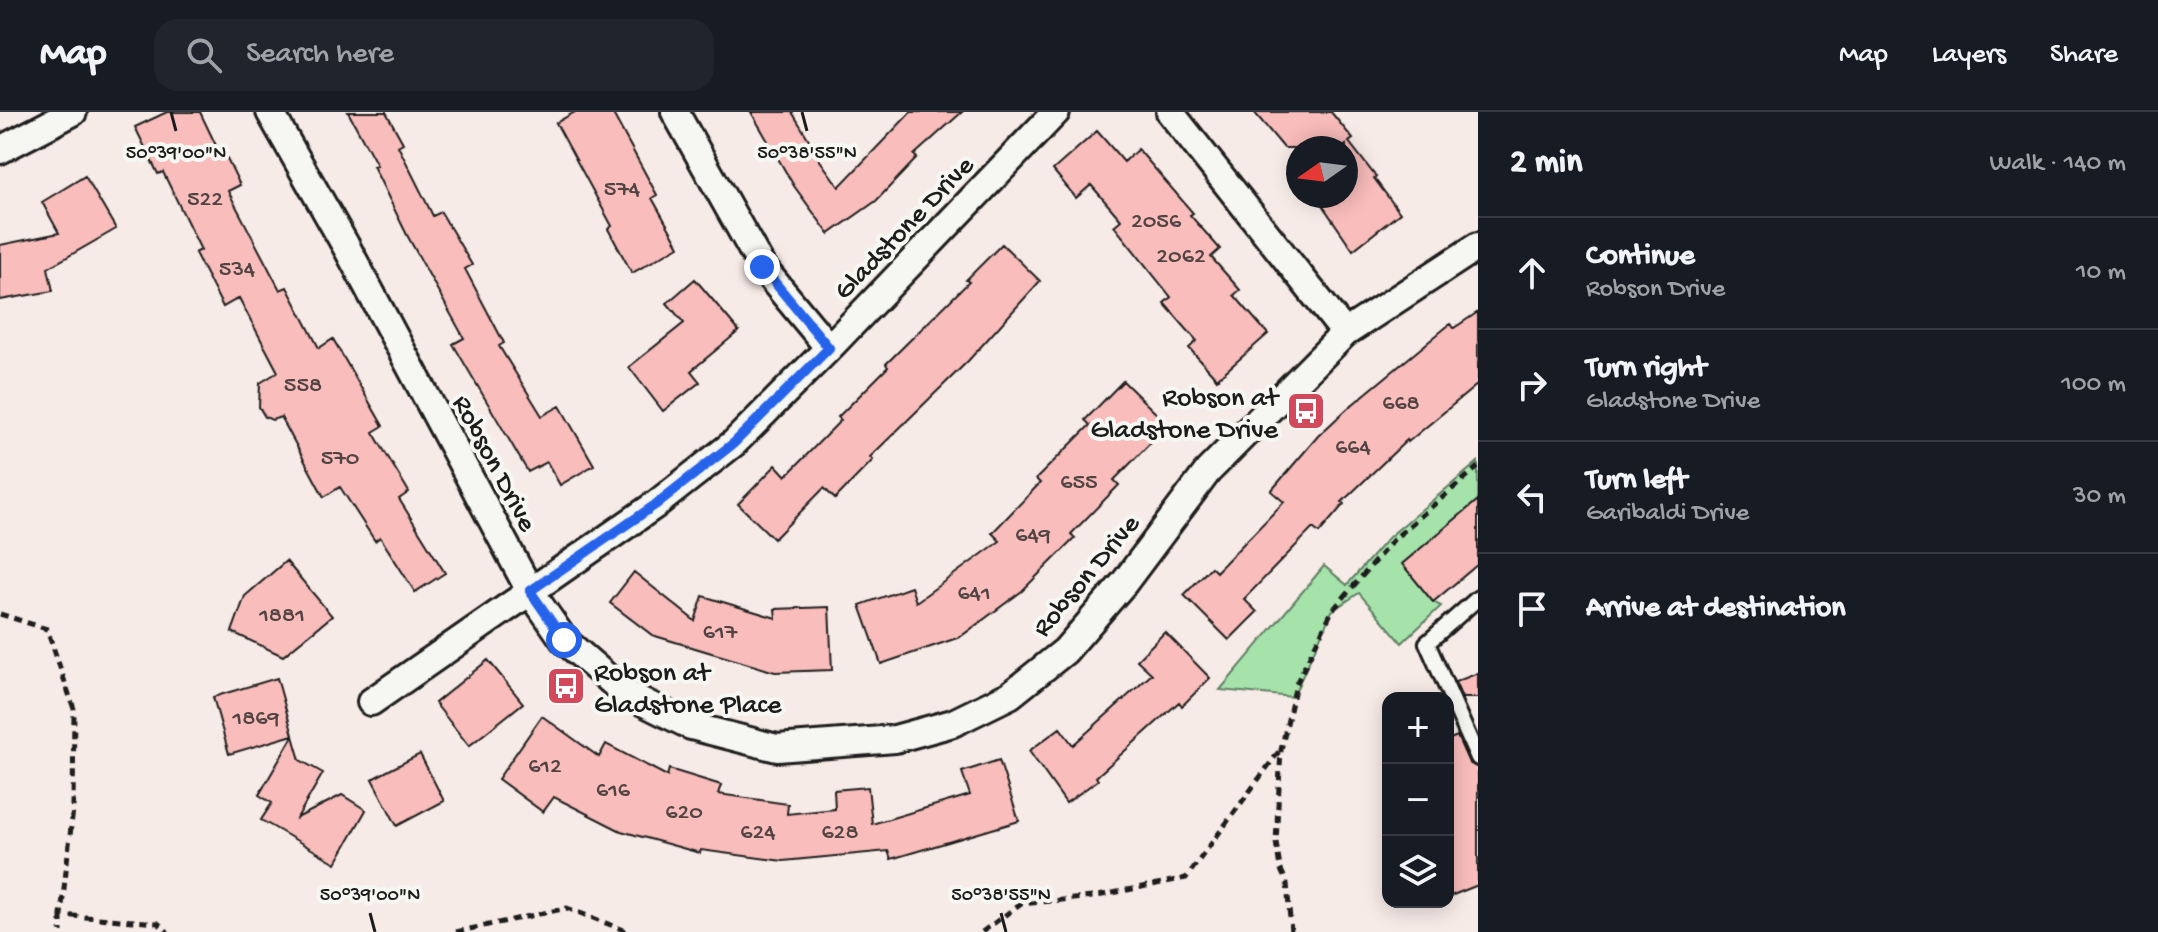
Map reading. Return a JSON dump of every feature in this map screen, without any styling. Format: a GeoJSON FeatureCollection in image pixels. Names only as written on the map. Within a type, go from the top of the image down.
{"type":"FeatureCollection","features":[{"type":"Feature","properties":{"kind":"street"},"geometry":{"type":"LineString","coordinates":[[0,150],[73,112]]}},
{"type":"Feature","properties":{"kind":"street","name":"Robson Drive"},"geometry":{"type":"LineString","coordinates":[[270,112],[530,591],[564,640],[625,693],[691,726],[777,748],[895,739],[953,723],[1010,695],[1065,651],[1124,583],[1208,471],[1345,333],[1478,246]]}},
{"type":"Feature","properties":{"kind":"street"},"geometry":{"type":"LineString","coordinates":[[675,112],[762,267],[829,348]]}},
{"type":"Feature","properties":{"kind":"street","name":"Gladstone Drive"},"geometry":{"type":"LineString","coordinates":[[371,702],[655,505],[734,443],[1056,112]]}},
{"type":"Feature","properties":{"kind":"street"},"geometry":{"type":"LineString","coordinates":[[1170,112],[1345,333]]}},
{"type":"Feature","properties":{"kind":"lane"},"geometry":{"type":"LineString","coordinates":[[1478,598],[1427,643],[1478,758]]}},
{"type":"Feature","properties":{"kind":"path"},"geometry":{"type":"LineString","coordinates":[[1291,932],[1287,883],[1280,868],[1276,842],[1281,750],[1296,684],[1332,611],[1394,539],[1478,467]]}},
{"type":"Feature","properties":{"kind":"path"},"geometry":{"type":"LineString","coordinates":[[0,614],[47,629],[74,709],[73,809],[61,932]]}},
{"type":"Feature","properties":{"kind":"path"},"geometry":{"type":"LineString","coordinates":[[982,932],[1020,904],[1093,897],[1186,878],[1281,750]]}},
{"type":"Feature","properties":{"kind":"path"},"geometry":{"type":"LineString","coordinates":[[456,932],[567,908],[629,932]]}},
{"type":"Feature","properties":{"kind":"path"},"geometry":{"type":"LineString","coordinates":[[61,915],[158,923],[168,932]]}},
{"type":"Feature","properties":{"kind":"green space"},"geometry":{"type":"Polygon","coordinates":[[[1478,462],[1478,502],[1404,566],[1433,602],[1441,606],[1402,643],[1359,593],[1332,611],[1293,697],[1220,690],[1324,566],[1347,585],[1389,537],[1478,462]]]}},
{"type":"Feature","properties":{"kind":"building"},"geometry":{"type":"Polygon","coordinates":[[[167,112],[200,112],[221,156],[225,154],[240,185],[228,191],[280,290],[287,287],[319,348],[333,339],[383,426],[373,432],[409,492],[399,499],[445,573],[415,592],[380,537],[375,541],[340,487],[324,497],[281,417],[272,420],[265,417],[259,407],[260,383],[278,372],[239,298],[223,307],[195,253],[201,250],[163,172],[158,174],[135,127],[167,112]]]}},
{"type":"Feature","properties":{"kind":"building"},"geometry":{"type":"Polygon","coordinates":[[[348,112],[386,112],[403,143],[398,146],[433,216],[441,212],[472,265],[465,269],[504,343],[499,346],[542,416],[560,406],[594,465],[560,485],[547,462],[528,472],[453,344],[464,338],[407,235],[373,166],[377,165],[348,112]]]}},
{"type":"Feature","properties":{"kind":"building"},"geometry":{"type":"Polygon","coordinates":[[[575,112],[612,112],[657,195],[652,198],[679,246],[632,273],[608,229],[612,226],[556,123],[575,112]]]}},
{"type":"Feature","properties":{"kind":"building"},"geometry":{"type":"Polygon","coordinates":[[[751,112],[792,112],[811,143],[809,145],[839,187],[911,112],[962,112],[914,155],[917,158],[876,201],[829,234],[794,186],[751,112]]]}},
{"type":"Feature","properties":{"kind":"building"},"geometry":{"type":"Polygon","coordinates":[[[1254,112],[1331,112],[1351,136],[1286,136],[1284,148],[1254,112]]]}},
{"type":"Feature","properties":{"kind":"building"},"geometry":{"type":"Polygon","coordinates":[[[1097,131],[1124,162],[1138,149],[1193,213],[1190,215],[1220,249],[1211,257],[1240,290],[1234,295],[1268,334],[1217,379],[1189,348],[1197,341],[1164,303],[1171,297],[1114,226],[1121,220],[1091,185],[1076,198],[1053,170],[1097,131]]]}},
{"type":"Feature","properties":{"kind":"building"},"geometry":{"type":"Polygon","coordinates":[[[1358,154],[1400,213],[1353,250],[1324,208],[1358,208],[1358,154]]]}},
{"type":"Feature","properties":{"kind":"building"},"geometry":{"type":"Polygon","coordinates":[[[85,176],[116,229],[48,268],[53,291],[0,300],[0,245],[59,233],[42,202],[85,176]]]}},
{"type":"Feature","properties":{"kind":"building"},"geometry":{"type":"Polygon","coordinates":[[[1002,244],[1040,281],[968,361],[870,457],[873,460],[835,499],[824,488],[774,539],[738,504],[776,465],[786,476],[841,420],[838,417],[888,367],[886,364],[969,282],[966,280],[1002,244]]]}},
{"type":"Feature","properties":{"kind":"building"},"geometry":{"type":"Polygon","coordinates":[[[695,279],[739,331],[691,371],[700,382],[663,411],[629,367],[684,323],[667,303],[695,279]]]}},
{"type":"Feature","properties":{"kind":"building"},"geometry":{"type":"Polygon","coordinates":[[[1478,312],[1478,384],[1407,440],[1342,502],[1344,504],[1319,533],[1313,528],[1244,599],[1257,612],[1229,640],[1184,595],[1211,567],[1216,572],[1284,502],[1271,491],[1318,436],[1450,324],[1454,328],[1478,312]]]}},
{"type":"Feature","properties":{"kind":"building"},"geometry":{"type":"Polygon","coordinates":[[[1123,381],[1168,425],[1114,480],[1119,485],[1071,534],[1075,538],[1022,591],[960,637],[881,664],[860,605],[911,587],[916,602],[1000,541],[992,533],[1040,483],[1036,479],[1090,425],[1085,420],[1123,381]]]}},
{"type":"Feature","properties":{"kind":"building"},"geometry":{"type":"Polygon","coordinates":[[[1478,500],[1478,564],[1433,602],[1402,564],[1478,500]]]}},
{"type":"Feature","properties":{"kind":"building"},"geometry":{"type":"Polygon","coordinates":[[[286,561],[332,616],[283,656],[232,632],[245,596],[286,561]]]}},
{"type":"Feature","properties":{"kind":"building"},"geometry":{"type":"Polygon","coordinates":[[[634,572],[695,621],[703,596],[776,618],[775,609],[829,607],[832,670],[775,672],[652,635],[610,603],[634,572]]]}},
{"type":"Feature","properties":{"kind":"building"},"geometry":{"type":"Polygon","coordinates":[[[1165,632],[1210,678],[1182,706],[1179,702],[1096,777],[1098,780],[1066,803],[1029,751],[1060,728],[1073,745],[1152,674],[1137,660],[1165,632]]]}},
{"type":"Feature","properties":{"kind":"building"},"geometry":{"type":"Polygon","coordinates":[[[488,660],[523,703],[469,746],[435,703],[488,660]]]}},
{"type":"Feature","properties":{"kind":"building"},"geometry":{"type":"Polygon","coordinates":[[[1478,673],[1478,698],[1462,698],[1455,682],[1478,673]]]}},
{"type":"Feature","properties":{"kind":"building"},"geometry":{"type":"Polygon","coordinates":[[[277,678],[293,735],[229,754],[213,697],[277,678]]]}},
{"type":"Feature","properties":{"kind":"building"},"geometry":{"type":"Polygon","coordinates":[[[542,716],[599,757],[606,744],[667,776],[669,769],[721,785],[718,794],[788,804],[787,814],[835,809],[834,790],[868,787],[872,824],[970,795],[962,772],[999,760],[1019,821],[891,859],[888,851],[783,861],[701,850],[700,853],[621,831],[554,797],[543,812],[498,779],[542,716]]]}},
{"type":"Feature","properties":{"kind":"building"},"geometry":{"type":"Polygon","coordinates":[[[293,736],[300,760],[323,773],[297,818],[342,795],[366,810],[336,863],[261,820],[272,803],[259,795],[293,736]]]}},
{"type":"Feature","properties":{"kind":"building"},"geometry":{"type":"Polygon","coordinates":[[[1457,736],[1469,763],[1478,768],[1478,885],[1454,895],[1454,764],[1454,737],[1457,736]]]}},
{"type":"Feature","properties":{"kind":"building"},"geometry":{"type":"Polygon","coordinates":[[[420,754],[444,801],[397,826],[372,779],[420,754]]]}},
{"type":"Feature","properties":{"kind":"place","name":"Robson at Gladstone Drive"},"geometry":{"type":"Point","coordinates":[1306,411]}},
{"type":"Feature","properties":{"kind":"place","name":"Robson at Gladstone Place"},"geometry":{"type":"Point","coordinates":[566,686]}},
{"type":"Feature","properties":{"kind":"route"},"geometry":{"type":"LineString","coordinates":[[564,640],[530,591],[655,505],[734,443],[829,348],[762,267]]}}]}
